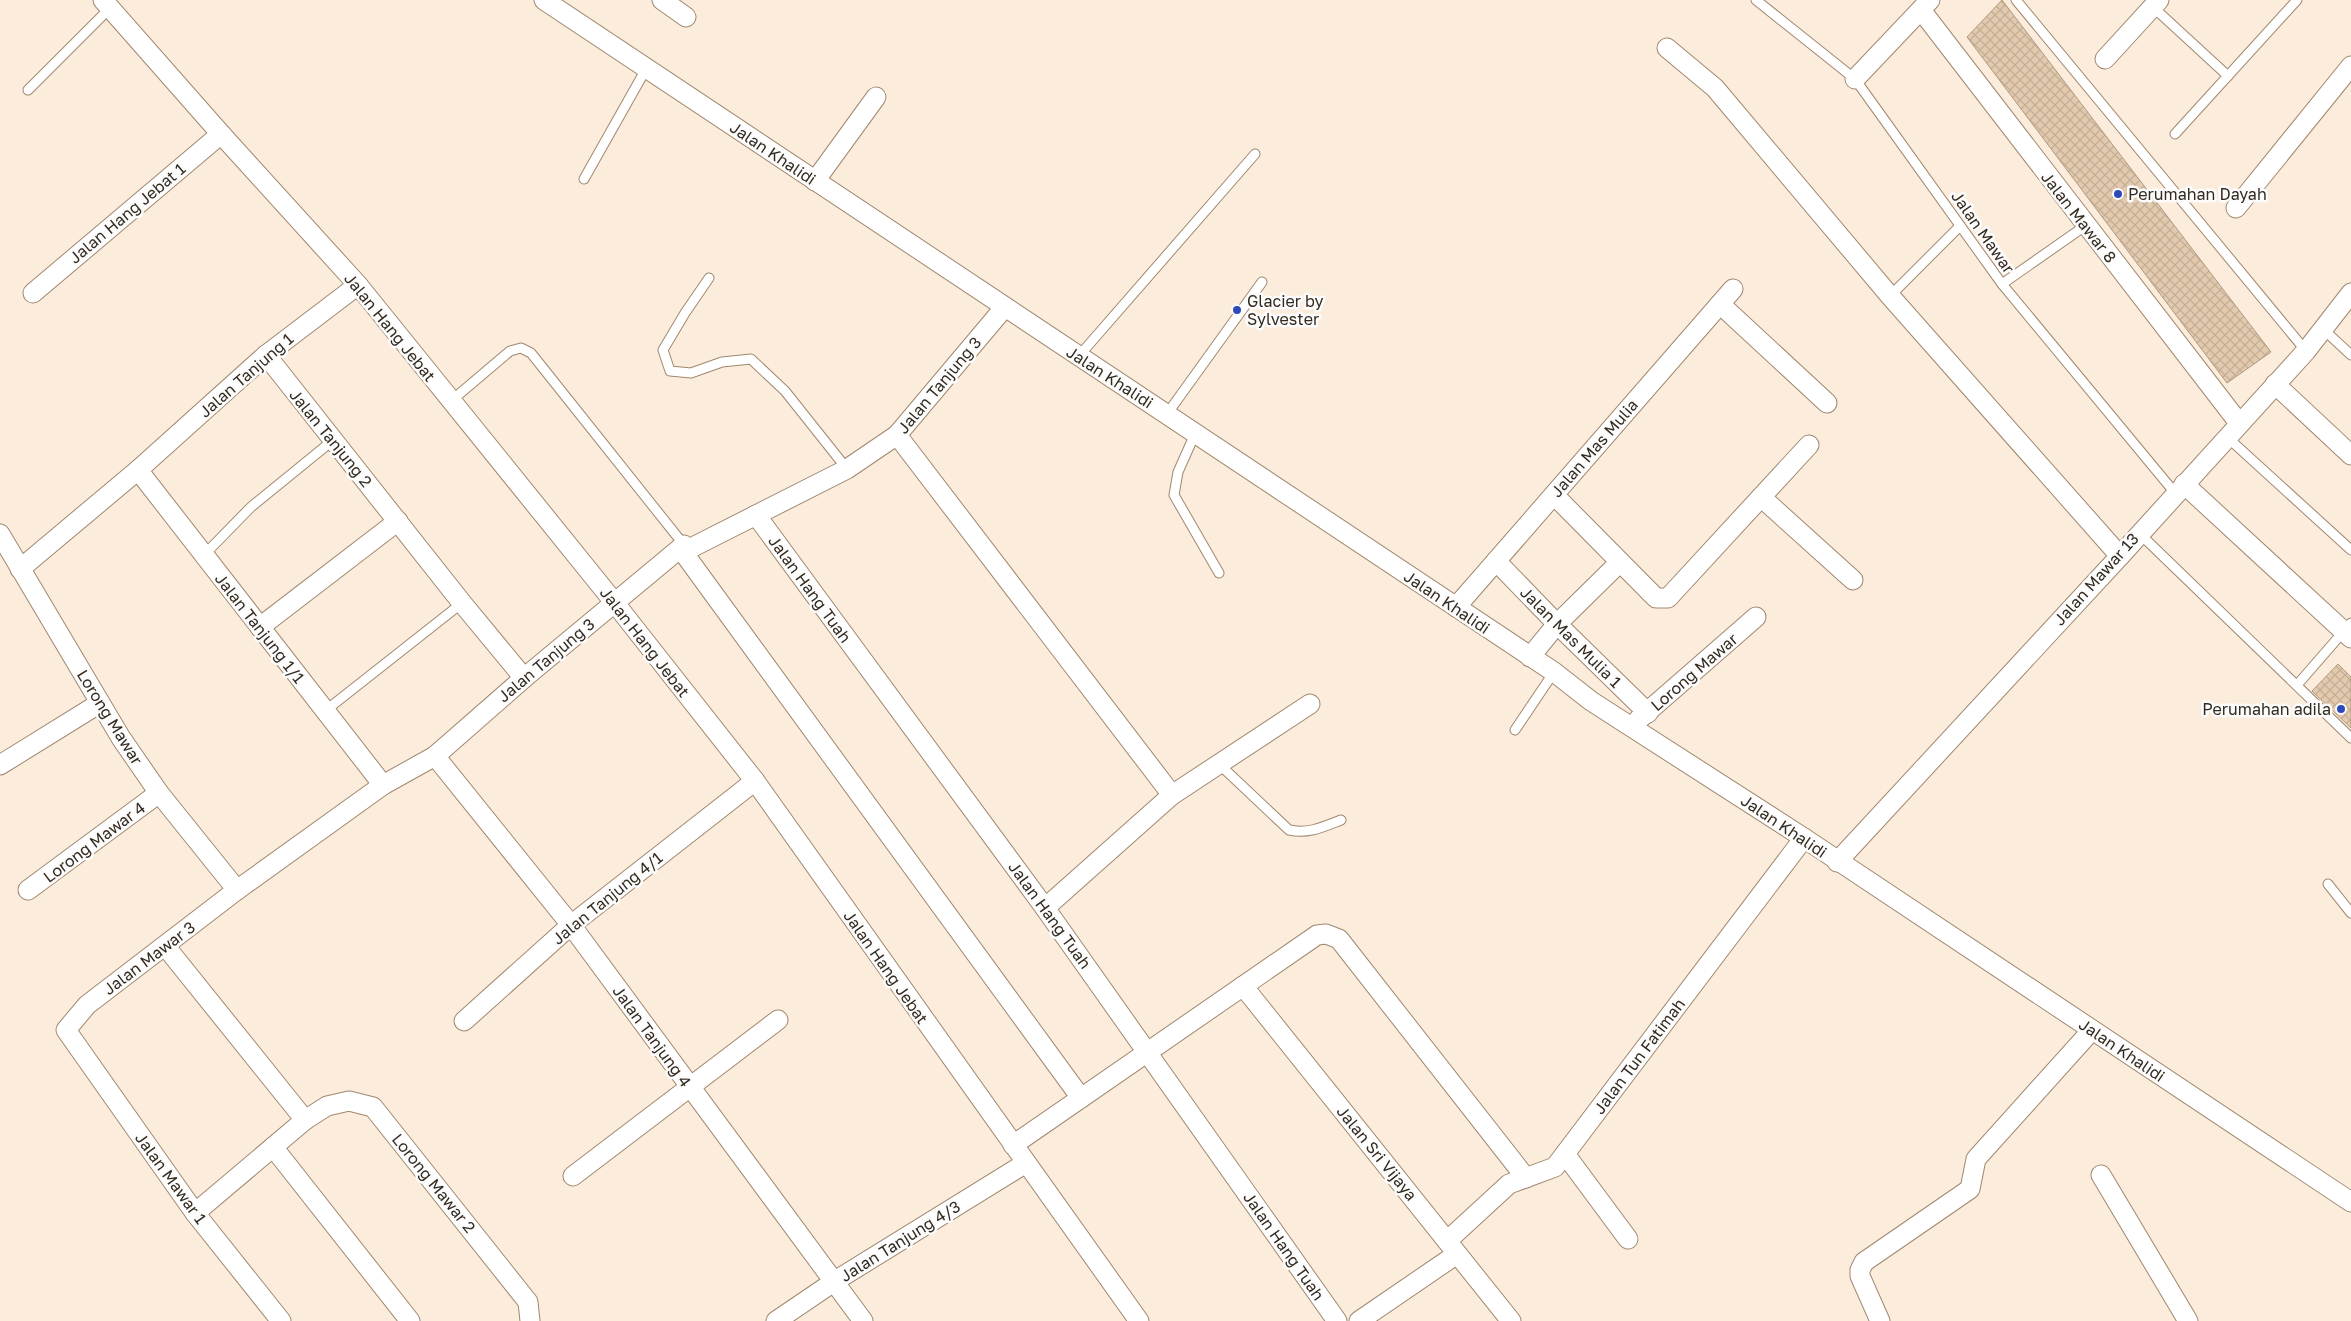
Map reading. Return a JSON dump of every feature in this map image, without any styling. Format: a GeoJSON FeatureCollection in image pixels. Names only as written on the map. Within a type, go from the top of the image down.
{"type":"FeatureCollection","features":[{"type":"Feature","properties":{"kind":"street","name":"Jalan Khalidi"},"geometry":{"type":"LineString","coordinates":[[544,0],[569,6],[646,68],[1004,308],[1554,672],[1591,701],[1804,838],[1837,862],[2351,1202]]}},
{"type":"Feature","properties":{"kind":"street"},"geometry":{"type":"LineString","coordinates":[[662,0],[686,17]]}},
{"type":"Feature","properties":{"kind":"street","name":"Jalan Hang Jebat"},"geometry":{"type":"LineString","coordinates":[[107,4],[220,134],[358,285],[614,602],[755,781],[1012,1145],[1139,1321]]}},
{"type":"Feature","properties":{"kind":"street"},"geometry":{"type":"LineString","coordinates":[[2106,59],[2156,4]]}},
{"type":"Feature","properties":{"kind":"street"},"geometry":{"type":"LineString","coordinates":[[1854,79],[1926,5]]}},
{"type":"Feature","properties":{"kind":"street","name":"Jalan Mawar 8"},"geometry":{"type":"LineString","coordinates":[[1926,5],[2233,430]]}},
{"type":"Feature","properties":{"kind":"street"},"geometry":{"type":"LineString","coordinates":[[1667,48],[1715,88],[1890,296],[2120,556]]}},
{"type":"Feature","properties":{"kind":"street"},"geometry":{"type":"LineString","coordinates":[[2236,208],[2351,66]]}},
{"type":"Feature","properties":{"kind":"street"},"geometry":{"type":"LineString","coordinates":[[815,181],[876,97]]}},
{"type":"Feature","properties":{"kind":"street","name":"Jalan Hang Jebat 1"},"geometry":{"type":"LineString","coordinates":[[33,293],[220,134]]}},
{"type":"Feature","properties":{"kind":"street","name":"Jalan Tanjung 1"},"geometry":{"type":"LineString","coordinates":[[20,568],[138,470],[266,355],[358,285]]}},
{"type":"Feature","properties":{"kind":"street","name":"Jalan Mas Mulia"},"geometry":{"type":"LineString","coordinates":[[1456,607],[1733,289]]}},
{"type":"Feature","properties":{"kind":"street","name":"Jalan Mawar 13"},"geometry":{"type":"LineString","coordinates":[[1837,862],[2120,556],[2306,351],[2351,293]]}},
{"type":"Feature","properties":{"kind":"street"},"geometry":{"type":"LineString","coordinates":[[1720,304],[1827,403]]}},
{"type":"Feature","properties":{"kind":"street","name":"Jalan Tanjung 3"},"geometry":{"type":"LineString","coordinates":[[237,890],[383,785],[435,756],[614,602],[683,549],[847,469],[897,435],[1004,308]]}},
{"type":"Feature","properties":{"kind":"street","name":"Jalan Tanjung 2"},"geometry":{"type":"LineString","coordinates":[[266,355],[332,441],[524,678]]}},
{"type":"Feature","properties":{"kind":"street"},"geometry":{"type":"LineString","coordinates":[[2275,384],[2351,455]]}},
{"type":"Feature","properties":{"kind":"street"},"geometry":{"type":"LineString","coordinates":[[897,435],[1172,795]]}},
{"type":"Feature","properties":{"kind":"street"},"geometry":{"type":"LineString","coordinates":[[1554,495],[1656,598],[1668,598],[1809,446]]}},
{"type":"Feature","properties":{"kind":"street","name":"Jalan Tanjung 1/1"},"geometry":{"type":"LineString","coordinates":[[138,470],[383,785]]}},
{"type":"Feature","properties":{"kind":"street"},"geometry":{"type":"LineString","coordinates":[[2180,488],[2349,631]]}},
{"type":"Feature","properties":{"kind":"street"},"geometry":{"type":"LineString","coordinates":[[1761,497],[1853,580]]}},
{"type":"Feature","properties":{"kind":"street","name":"Jalan Hang Tuah"},"geometry":{"type":"LineString","coordinates":[[756,515],[1045,908],[1337,1321]]}},
{"type":"Feature","properties":{"kind":"street"},"geometry":{"type":"LineString","coordinates":[[260,627],[398,521]]}},
{"type":"Feature","properties":{"kind":"street","name":"Lorong Mawar"},"geometry":{"type":"LineString","coordinates":[[1,539],[121,738],[159,793],[237,890]]}},
{"type":"Feature","properties":{"kind":"street"},"geometry":{"type":"LineString","coordinates":[[683,549],[1081,1098]]}},
{"type":"Feature","properties":{"kind":"street","name":"Jalan Mas Mulia 1"},"geometry":{"type":"LineString","coordinates":[[1496,562],[1648,713]]}},
{"type":"Feature","properties":{"kind":"street"},"geometry":{"type":"LineString","coordinates":[[1530,657],[1557,624],[1620,562]]}},
{"type":"Feature","properties":{"kind":"street","name":"Lorong Mawar"},"geometry":{"type":"LineString","coordinates":[[1631,726],[1756,617]]}},
{"type":"Feature","properties":{"kind":"street"},"geometry":{"type":"LineString","coordinates":[[1591,701],[1612,678]]}},
{"type":"Feature","properties":{"kind":"street"},"geometry":{"type":"LineString","coordinates":[[0,765],[100,703]]}},
{"type":"Feature","properties":{"kind":"street"},"geometry":{"type":"LineString","coordinates":[[1045,908],[1172,795],[1310,704]]}},
{"type":"Feature","properties":{"kind":"street","name":"Jalan Tanjung 4"},"geometry":{"type":"LineString","coordinates":[[435,756],[571,925],[864,1321]]}},
{"type":"Feature","properties":{"kind":"street","name":"Jalan Tanjung 4/1"},"geometry":{"type":"LineString","coordinates":[[464,1021],[571,925],[755,781]]}},
{"type":"Feature","properties":{"kind":"street","name":"Lorong Mawar 4"},"geometry":{"type":"LineString","coordinates":[[28,890],[159,793]]}},
{"type":"Feature","properties":{"kind":"street","name":"Jalan Tun Fatimah"},"geometry":{"type":"LineString","coordinates":[[1359,1321],[1452,1247],[1509,1184],[1556,1167],[1804,838]]}},
{"type":"Feature","properties":{"kind":"street","name":"Jalan Mawar 3"},"geometry":{"type":"LineString","coordinates":[[66,1030],[87,1005],[166,947],[237,890]]}},
{"type":"Feature","properties":{"kind":"street"},"geometry":{"type":"LineString","coordinates":[[1012,1145],[1317,935],[1326,934],[1339,939],[1526,1178]]}},
{"type":"Feature","properties":{"kind":"street"},"geometry":{"type":"LineString","coordinates":[[166,947],[305,1120]]}},
{"type":"Feature","properties":{"kind":"street","name":"Jalan Sri Vijaya"},"geometry":{"type":"LineString","coordinates":[[1243,986],[1511,1321]]}},
{"type":"Feature","properties":{"kind":"street"},"geometry":{"type":"LineString","coordinates":[[573,1176],[778,1020]]}},
{"type":"Feature","properties":{"kind":"street","name":"Jalan Mawar 1"},"geometry":{"type":"LineString","coordinates":[[66,1030],[195,1213],[281,1321]]}},
{"type":"Feature","properties":{"kind":"street"},"geometry":{"type":"LineString","coordinates":[[1880,1321],[1860,1276],[1860,1270],[1864,1262],[1970,1189],[1976,1159],[2092,1030]]}},
{"type":"Feature","properties":{"kind":"street","name":"Lorong Mawar 2"},"geometry":{"type":"LineString","coordinates":[[195,1213],[305,1120],[327,1106],[349,1101],[373,1107],[528,1302],[530,1321]]}},
{"type":"Feature","properties":{"kind":"street"},"geometry":{"type":"LineString","coordinates":[[273,1147],[410,1321]]}},
{"type":"Feature","properties":{"kind":"street"},"geometry":{"type":"LineString","coordinates":[[1565,1154],[1628,1239]]}},
{"type":"Feature","properties":{"kind":"street","name":"Jalan Tanjung 4/3"},"geometry":{"type":"LineString","coordinates":[[776,1321],[835,1281],[1026,1163]]}},
{"type":"Feature","properties":{"kind":"street"},"geometry":{"type":"LineString","coordinates":[[2101,1175],[2188,1321]]}},
{"type":"Feature","properties":{"kind":"lane","name":"Jalan Mawar"},"geometry":{"type":"LineString","coordinates":[[1756,0],[1854,79],[2002,284],[2180,488]]}},
{"type":"Feature","properties":{"kind":"lane"},"geometry":{"type":"LineString","coordinates":[[2016,0],[2306,351]]}},
{"type":"Feature","properties":{"kind":"lane"},"geometry":{"type":"LineString","coordinates":[[2175,134],[2297,0]]}},
{"type":"Feature","properties":{"kind":"lane"},"geometry":{"type":"LineString","coordinates":[[28,90],[107,4]]}},
{"type":"Feature","properties":{"kind":"lane"},"geometry":{"type":"LineString","coordinates":[[2156,4],[2228,76]]}},
{"type":"Feature","properties":{"kind":"lane"},"geometry":{"type":"LineString","coordinates":[[584,179],[646,68]]}},
{"type":"Feature","properties":{"kind":"lane"},"geometry":{"type":"LineString","coordinates":[[1078,357],[1255,154]]}},
{"type":"Feature","properties":{"kind":"lane"},"geometry":{"type":"LineString","coordinates":[[1890,296],[1960,226]]}},
{"type":"Feature","properties":{"kind":"lane"},"geometry":{"type":"LineString","coordinates":[[2002,284],[2085,226]]}},
{"type":"Feature","properties":{"kind":"lane"},"geometry":{"type":"LineString","coordinates":[[709,278],[663,350],[670,372],[691,373],[722,362],[751,359],[786,392],[847,469]]}},
{"type":"Feature","properties":{"kind":"lane"},"geometry":{"type":"LineString","coordinates":[[1166,414],[1262,282]]}},
{"type":"Feature","properties":{"kind":"lane"},"geometry":{"type":"LineString","coordinates":[[2323,329],[2351,354]]}},
{"type":"Feature","properties":{"kind":"lane"},"geometry":{"type":"LineString","coordinates":[[451,401],[510,351],[521,348],[531,353],[683,549]]}},
{"type":"Feature","properties":{"kind":"lane"},"geometry":{"type":"LineString","coordinates":[[2233,430],[2351,550]]}},
{"type":"Feature","properties":{"kind":"lane"},"geometry":{"type":"LineString","coordinates":[[1195,434],[1178,472],[1174,495],[1219,573]]}},
{"type":"Feature","properties":{"kind":"lane"},"geometry":{"type":"LineString","coordinates":[[204,555],[250,507],[332,441]]}},
{"type":"Feature","properties":{"kind":"lane"},"geometry":{"type":"LineString","coordinates":[[2139,533],[2351,738]]}},
{"type":"Feature","properties":{"kind":"lane"},"geometry":{"type":"LineString","coordinates":[[325,712],[462,603]]}},
{"type":"Feature","properties":{"kind":"lane"},"geometry":{"type":"LineString","coordinates":[[2297,685],[2349,631]]}},
{"type":"Feature","properties":{"kind":"lane"},"geometry":{"type":"LineString","coordinates":[[1515,730],[1554,672]]}},
{"type":"Feature","properties":{"kind":"lane"},"geometry":{"type":"LineString","coordinates":[[1219,764],[1289,830],[1311,832],[1341,820]]}},
{"type":"Feature","properties":{"kind":"lane"},"geometry":{"type":"LineString","coordinates":[[2328,884],[2351,913]]}},
{"type":"Feature","properties":{"kind":"building","name":"Perumahan Dayah"},"geometry":{"type":"Polygon","coordinates":[[[2002,0],[2271,352],[2227,383],[1967,37],[2002,0]]]}},
{"type":"Feature","properties":{"kind":"building","name":"Perumahan adila"},"geometry":{"type":"Polygon","coordinates":[[[2338,664],[2351,677],[2351,728],[2312,691],[2338,664]]]}},
{"type":"Feature","properties":{"kind":"place","name":"Perumahan Dayah"},"geometry":{"type":"Point","coordinates":[2118,194]}},
{"type":"Feature","properties":{"kind":"place","name":"Glacier by Sylvester"},"geometry":{"type":"Point","coordinates":[1237,310]}},
{"type":"Feature","properties":{"kind":"place","name":"Perumahan adila"},"geometry":{"type":"Point","coordinates":[2341,709]}}]}
